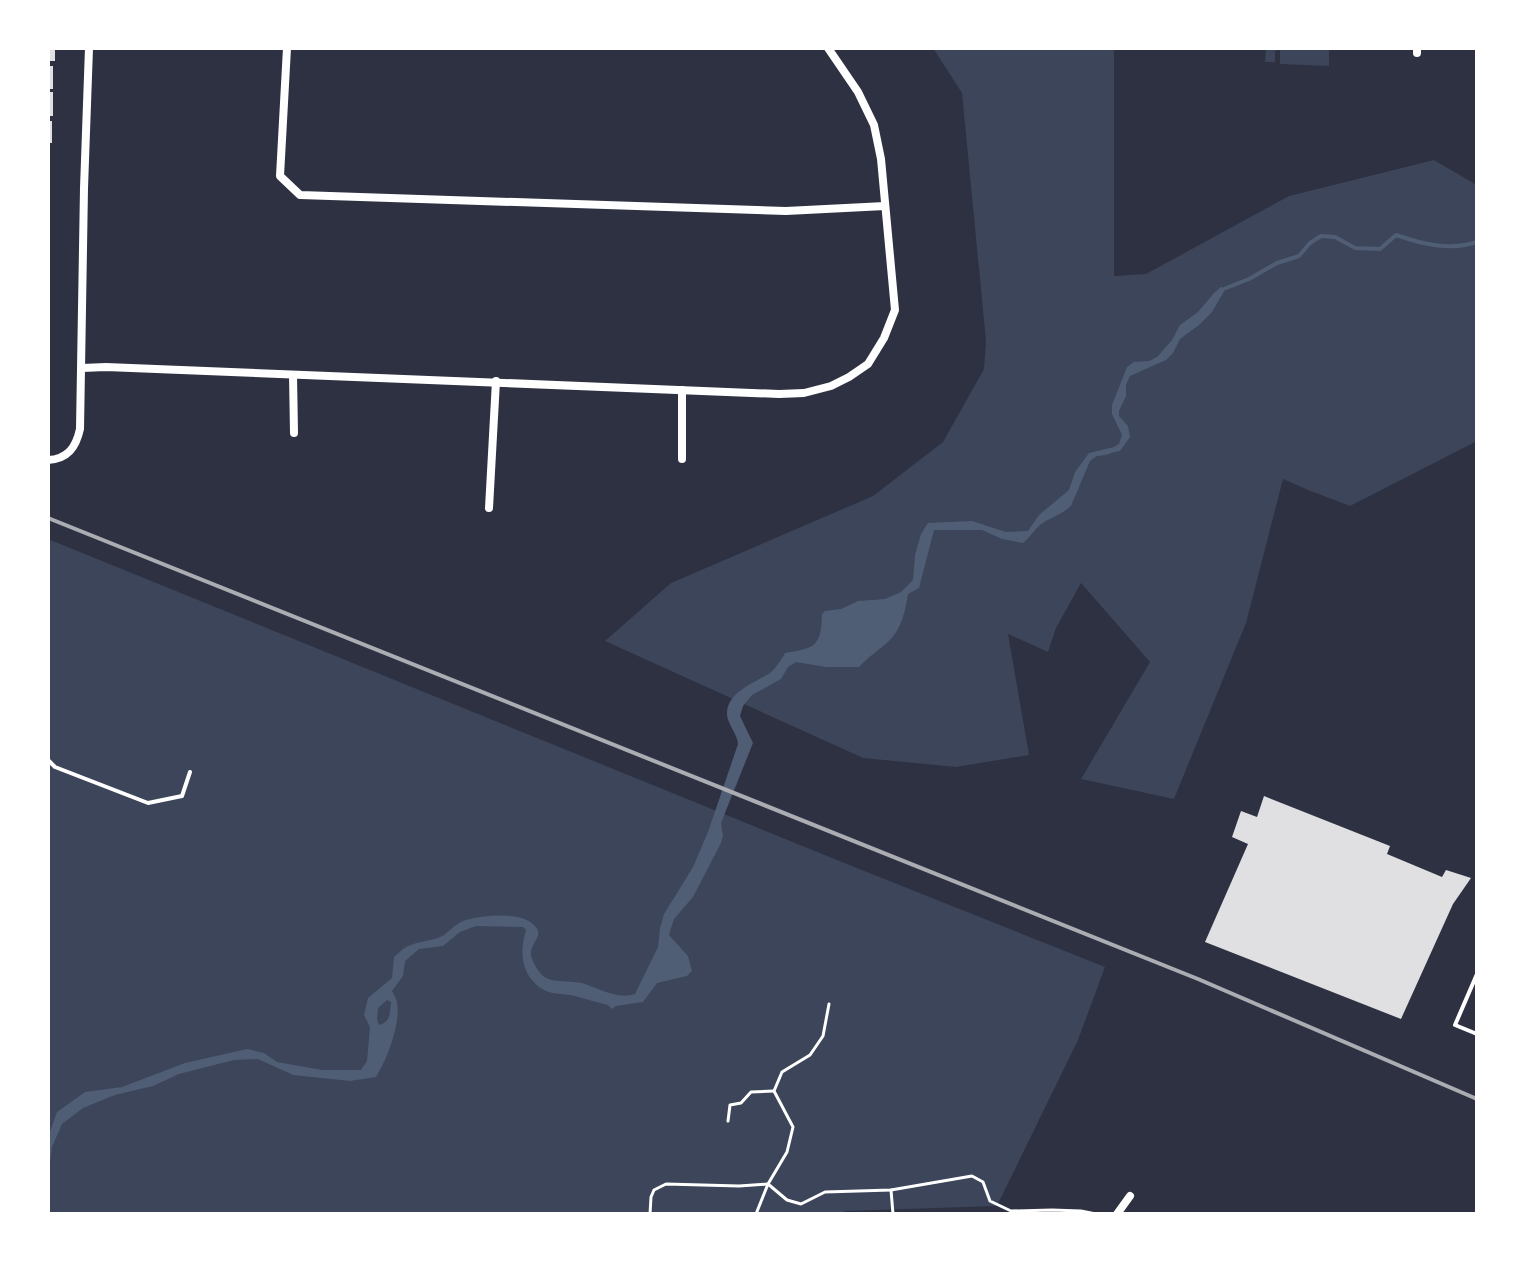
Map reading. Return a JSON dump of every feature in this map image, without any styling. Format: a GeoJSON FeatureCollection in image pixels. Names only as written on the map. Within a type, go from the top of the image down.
{"type":"FeatureCollection","features":[{"type":"Feature","properties":{"kind":"street"},"geometry":{"type":"LineString","coordinates":[[48,460],[67,456],[78,439],[80,429],[89,48]]}},
{"type":"Feature","properties":{"kind":"street"},"geometry":{"type":"LineString","coordinates":[[287,48],[280,176],[300,195],[786,211],[885,206]]}},
{"type":"Feature","properties":{"kind":"street"},"geometry":{"type":"LineString","coordinates":[[82,368],[496,381],[779,394],[804,393],[831,386],[868,364],[884,338],[895,310],[881,159],[874,125],[858,92],[828,48]]}},
{"type":"Feature","properties":{"kind":"street"},"geometry":{"type":"LineString","coordinates":[[293,375],[294,433]]}},
{"type":"Feature","properties":{"kind":"street"},"geometry":{"type":"LineString","coordinates":[[489,508],[496,381]]}},
{"type":"Feature","properties":{"kind":"street"},"geometry":{"type":"LineString","coordinates":[[682,390],[682,459]]}},
{"type":"Feature","properties":{"kind":"street"},"geometry":{"type":"LineString","coordinates":[[1117,1214],[1130,1196]]}},
{"type":"Feature","properties":{"kind":"lane"},"geometry":{"type":"LineString","coordinates":[[48,760],[55,767],[148,803],[182,796],[190,772]]}},
{"type":"Feature","properties":{"kind":"lane"},"geometry":{"type":"LineString","coordinates":[[1477,974],[1455,1025],[1477,1034]]}},
{"type":"Feature","properties":{"kind":"path"},"geometry":{"type":"LineString","coordinates":[[774,1091],[782,1072],[810,1055],[823,1036],[829,1004]]}},
{"type":"Feature","properties":{"kind":"path"},"geometry":{"type":"LineString","coordinates":[[728,1121],[730,1105],[741,1103],[751,1092],[774,1091]]}},
{"type":"Feature","properties":{"kind":"path"},"geometry":{"type":"LineString","coordinates":[[756,1214],[768,1184],[787,1152],[793,1127],[774,1091]]}},
{"type":"Feature","properties":{"kind":"path"},"geometry":{"type":"LineString","coordinates":[[650,1214],[654,1190],[666,1184],[768,1184],[787,1200],[801,1204],[825,1192],[891,1190],[972,1176],[983,1182],[990,1201],[1011,1211],[1067,1210],[1096,1214]]}},
{"type":"Feature","properties":{"kind":"path"},"geometry":{"type":"LineString","coordinates":[[891,1190],[893,1214]]}},
{"type":"Feature","properties":{"kind":"shaded area"},"geometry":{"type":"Polygon","coordinates":[[[933,48],[1114,48],[1114,276],[1146,274],[1289,196],[1434,160],[1477,183],[1477,441],[1350,506],[1283,479],[1246,623],[1174,799],[1081,779],[1150,662],[1081,583],[1056,628],[1048,652],[1008,634],[1029,755],[956,767],[863,758],[605,641],[671,583],[873,496],[943,442],[984,369],[986,341],[962,93],[933,48]]]}},
{"type":"Feature","properties":{"kind":"shaded area"},"geometry":{"type":"Polygon","coordinates":[[[1258,48],[1329,48],[1329,66],[1280,64],[1280,50],[1275,51],[1275,62],[1265,62],[1266,49],[1258,48]]]}},
{"type":"Feature","properties":{"kind":"shaded area"},"geometry":{"type":"Polygon","coordinates":[[[1221,287],[1226,288],[1212,312],[1180,339],[1166,360],[1130,376],[1119,416],[1128,426],[1130,437],[1120,451],[1097,456],[1090,461],[1071,506],[1041,525],[1023,543],[1002,539],[982,530],[934,530],[919,588],[908,594],[900,625],[889,641],[859,667],[826,667],[796,662],[788,667],[781,679],[752,695],[743,706],[740,716],[753,743],[721,823],[721,843],[693,897],[674,919],[669,935],[688,956],[692,971],[687,976],[657,983],[643,1002],[612,1009],[608,1005],[549,992],[538,986],[524,964],[526,930],[523,927],[476,926],[460,932],[443,946],[419,949],[405,961],[403,976],[392,991],[398,1011],[395,1030],[376,1077],[350,1081],[293,1075],[258,1059],[234,1060],[179,1074],[153,1086],[115,1095],[83,1108],[62,1124],[52,1147],[48,1178],[48,1137],[57,1112],[85,1092],[122,1087],[185,1063],[247,1049],[264,1053],[277,1062],[322,1070],[361,1070],[367,1061],[370,1027],[364,1015],[368,998],[392,978],[394,957],[408,946],[441,937],[463,921],[510,916],[528,921],[538,932],[532,957],[545,977],[582,983],[615,994],[635,994],[658,947],[664,914],[693,867],[708,832],[738,744],[727,715],[731,700],[742,689],[770,673],[785,653],[815,644],[825,611],[841,609],[858,601],[885,599],[901,592],[913,580],[915,555],[928,523],[972,521],[1006,532],[1028,531],[1039,515],[1069,490],[1075,472],[1089,453],[1119,444],[1122,435],[1112,414],[1112,405],[1127,367],[1134,362],[1157,357],[1180,325],[1198,312],[1221,287]],[[387,1000],[378,1008],[379,1025],[388,1019],[391,1002],[387,1000]]]}},
{"type":"Feature","properties":{"kind":"shaded area"},"geometry":{"type":"Polygon","coordinates":[[[48,539],[1105,967],[1078,1040],[997,1206],[845,1211],[841,1214],[48,1214],[48,539]]]}},
{"type":"Feature","properties":{"kind":"building"},"geometry":{"type":"Polygon","coordinates":[[[48,48],[55,48],[55,61],[48,61],[48,48]]]}},
{"type":"Feature","properties":{"kind":"building"},"geometry":{"type":"Polygon","coordinates":[[[48,66],[53,66],[53,89],[48,89],[48,66]]]}},
{"type":"Feature","properties":{"kind":"building"},"geometry":{"type":"Polygon","coordinates":[[[48,92],[53,92],[53,116],[48,116],[48,92]]]}},
{"type":"Feature","properties":{"kind":"building"},"geometry":{"type":"Polygon","coordinates":[[[48,121],[52,121],[52,143],[48,143],[48,121]]]}},
{"type":"Feature","properties":{"kind":"building"},"geometry":{"type":"Polygon","coordinates":[[[1264,796],[1390,846],[1387,854],[1442,877],[1446,870],[1471,878],[1453,904],[1401,1019],[1205,942],[1248,844],[1232,837],[1241,811],[1257,817],[1264,796]]]}},
{"type":"Feature","properties":{"kind":"waterway"},"geometry":{"type":"LineString","coordinates":[[1226,288],[1277,263],[1299,256],[1321,236],[1335,237],[1355,248],[1380,249],[1396,235],[1436,245],[1457,246],[1477,242]]}},
{"type":"Feature","properties":{"kind":"railway"},"geometry":{"type":"LineString","coordinates":[[48,518],[1198,979],[1477,1099]]}}]}
